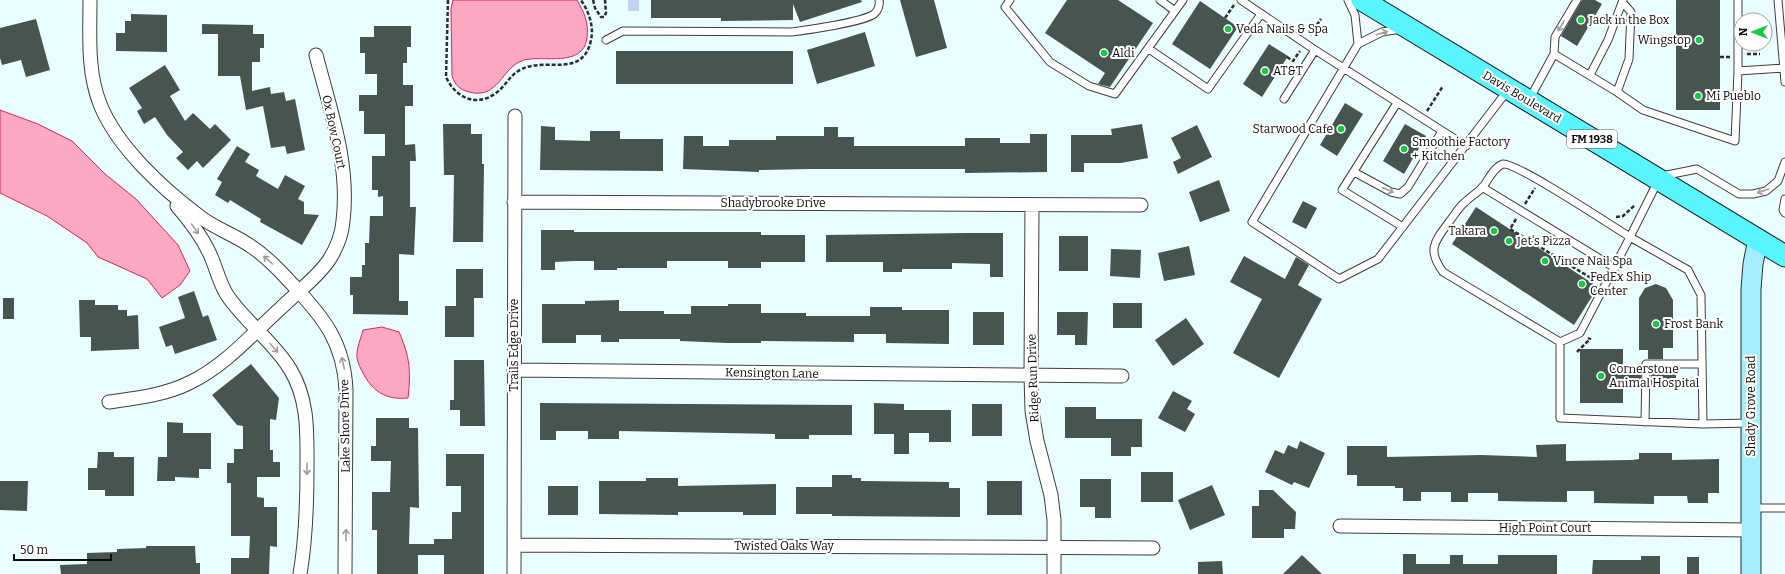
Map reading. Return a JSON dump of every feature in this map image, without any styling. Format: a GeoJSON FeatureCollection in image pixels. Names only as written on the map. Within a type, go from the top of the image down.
{"type":"FeatureCollection","features":[{"type":"Feature","properties":{"kind":"main road","name":"Davis Boulevard"},"geometry":{"type":"LineString","coordinates":[[1362,0],[1785,256]]}},
{"type":"Feature","properties":{"kind":"street","name":"Lake Shore Drive"},"geometry":{"type":"LineString","coordinates":[[90,0],[90,63],[92,77],[100,104],[121,141],[173,197],[212,225],[269,260],[299,291],[330,329],[340,352],[346,377],[345,574]]}},
{"type":"Feature","properties":{"kind":"street","name":"Ox Bow Court"},"geometry":{"type":"LineString","coordinates":[[299,291],[329,260],[338,242],[343,222],[344,184],[342,160],[316,55]]}},
{"type":"Feature","properties":{"kind":"street","name":"Trails Edge Drive"},"geometry":{"type":"LineString","coordinates":[[514,574],[515,116]]}},
{"type":"Feature","properties":{"kind":"street","name":"Lake Shore Drive"},"geometry":{"type":"LineString","coordinates":[[173,197],[177,205],[197,230],[205,244],[225,291],[236,307],[276,350],[291,370],[302,394],[308,431],[307,508],[300,574]]}},
{"type":"Feature","properties":{"kind":"street","name":"Shadybrooke Drive"},"geometry":{"type":"LineString","coordinates":[[514,202],[1141,205]]}},
{"type":"Feature","properties":{"kind":"street","name":"Ridge Run Drive"},"geometry":{"type":"LineString","coordinates":[[1032,204],[1031,375],[1035,426],[1051,495],[1054,574]]}},
{"type":"Feature","properties":{"kind":"street","name":"Shady Grove Road"},"geometry":{"type":"LineString","coordinates":[[1751,574],[1751,289],[1753,264],[1758,239]]}},
{"type":"Feature","properties":{"kind":"street"},"geometry":{"type":"LineString","coordinates":[[109,402],[163,393],[190,383],[215,368],[299,291]]}},
{"type":"Feature","properties":{"kind":"street","name":"Kensington Lane"},"geometry":{"type":"LineString","coordinates":[[514,370],[1122,376]]}},
{"type":"Feature","properties":{"kind":"street","name":"High Point Court"},"geometry":{"type":"LineString","coordinates":[[1340,526],[1750,530]]}},
{"type":"Feature","properties":{"kind":"street","name":"Twisted Oaks Way"},"geometry":{"type":"LineString","coordinates":[[514,545],[1153,548]]}},
{"type":"Feature","properties":{"kind":"lane"},"geometry":{"type":"LineString","coordinates":[[606,40],[623,31],[792,32],[811,30],[874,14],[880,5],[879,0]]}},
{"type":"Feature","properties":{"kind":"lane"},"geometry":{"type":"LineString","coordinates":[[1010,0],[1005,7],[1050,62],[1089,86],[1115,94],[1183,0]]}},
{"type":"Feature","properties":{"kind":"lane"},"geometry":{"type":"LineString","coordinates":[[1160,0],[1175,11]]}},
{"type":"Feature","properties":{"kind":"lane"},"geometry":{"type":"LineString","coordinates":[[1241,0],[1343,68],[1466,146]]}},
{"type":"Feature","properties":{"kind":"lane"},"geometry":{"type":"LineString","coordinates":[[1348,0],[1355,15],[1358,44]]}},
{"type":"Feature","properties":{"kind":"lane"},"geometry":{"type":"LineString","coordinates":[[1529,100],[1554,54],[1555,37],[1577,0]]}},
{"type":"Feature","properties":{"kind":"lane"},"geometry":{"type":"LineString","coordinates":[[1554,54],[1617,92],[1643,110],[1735,141],[1738,71],[1738,0]]}},
{"type":"Feature","properties":{"kind":"lane"},"geometry":{"type":"LineString","coordinates":[[1590,76],[1608,40],[1623,1]]}},
{"type":"Feature","properties":{"kind":"lane"},"geometry":{"type":"LineString","coordinates":[[1617,92],[1629,59],[1631,12],[1623,1]]}},
{"type":"Feature","properties":{"kind":"lane"},"geometry":{"type":"LineString","coordinates":[[1780,1],[1785,82]]}},
{"type":"Feature","properties":{"kind":"lane"},"geometry":{"type":"LineString","coordinates":[[1149,49],[1208,89],[1261,14]]}},
{"type":"Feature","properties":{"kind":"lane"},"geometry":{"type":"LineString","coordinates":[[1409,28],[1382,32],[1358,44],[1252,222],[1339,279],[1378,259],[1509,89]]}},
{"type":"Feature","properties":{"kind":"lane"},"geometry":{"type":"LineString","coordinates":[[1284,99],[1316,50]]}},
{"type":"Feature","properties":{"kind":"lane"},"geometry":{"type":"LineString","coordinates":[[1738,71],[1784,68]]}},
{"type":"Feature","properties":{"kind":"lane"},"geometry":{"type":"LineString","coordinates":[[1397,103],[1342,190],[1403,227]]}},
{"type":"Feature","properties":{"kind":"lane"},"geometry":{"type":"LineString","coordinates":[[1354,172],[1391,192],[1400,194],[1408,187],[1442,131]]}},
{"type":"Feature","properties":{"kind":"lane"},"geometry":{"type":"LineString","coordinates":[[1560,342],[1580,333],[1615,268],[1657,178],[1697,169],[1739,194],[1753,194],[1766,191],[1778,181],[1785,162]]}},
{"type":"Feature","properties":{"kind":"lane"},"geometry":{"type":"LineString","coordinates":[[1560,342],[1443,272],[1436,262],[1433,252],[1435,241],[1463,204],[1482,187],[1498,167],[1503,164],[1511,165],[1630,237],[1688,270],[1701,295],[1703,424]]}},
{"type":"Feature","properties":{"kind":"lane"},"geometry":{"type":"LineString","coordinates":[[1482,187],[1615,268]]}},
{"type":"Feature","properties":{"kind":"lane"},"geometry":{"type":"LineString","coordinates":[[1785,199],[1783,210],[1785,213]]}},
{"type":"Feature","properties":{"kind":"lane"},"geometry":{"type":"LineString","coordinates":[[1560,342],[1560,418],[1703,424],[1751,423]]}},
{"type":"Feature","properties":{"kind":"lane"},"geometry":{"type":"LineString","coordinates":[[1645,422],[1646,364],[1702,364]]}},
{"type":"Feature","properties":{"kind":"lane"},"geometry":{"type":"LineString","coordinates":[[1750,508],[1785,508]]}},
{"type":"Feature","properties":{"kind":"path"},"geometry":{"type":"LineString","coordinates":[[448,0],[446,77],[450,86],[457,94],[476,100],[495,94],[511,76],[523,68],[536,65],[566,65],[584,57],[590,48],[592,26],[585,6],[581,0]]}},
{"type":"Feature","properties":{"kind":"path"},"geometry":{"type":"LineString","coordinates":[[593,0],[595,8],[601,17],[606,13],[605,0]]}},
{"type":"Feature","properties":{"kind":"path"},"geometry":{"type":"LineString","coordinates":[[1226,18],[1238,0]]}},
{"type":"Feature","properties":{"kind":"path"},"geometry":{"type":"LineString","coordinates":[[1422,118],[1443,86]]}},
{"type":"Feature","properties":{"kind":"path"},"geometry":{"type":"LineString","coordinates":[[1510,229],[1601,283]]}},
{"type":"Feature","properties":{"kind":"path"},"geometry":{"type":"LineString","coordinates":[[1577,352],[1590,339],[1580,333]]}},
{"type":"Feature","properties":{"kind":"shaded area"},"geometry":{"type":"Polygon","coordinates":[[[453,0],[577,0],[585,18],[587,38],[584,47],[571,57],[524,60],[510,69],[494,87],[479,93],[469,92],[458,87],[452,76],[451,9],[453,0]]]}},
{"type":"Feature","properties":{"kind":"shaded area"},"geometry":{"type":"Polygon","coordinates":[[[628,0],[639,0],[639,11],[628,11],[628,0]]]}},
{"type":"Feature","properties":{"kind":"shaded area"},"geometry":{"type":"Polygon","coordinates":[[[0,110],[38,124],[72,141],[105,174],[136,199],[178,245],[190,271],[180,285],[162,298],[147,279],[98,257],[87,243],[47,216],[0,193],[0,110]]]}},
{"type":"Feature","properties":{"kind":"shaded area"},"geometry":{"type":"Polygon","coordinates":[[[382,327],[399,332],[403,341],[409,364],[408,398],[394,398],[377,391],[364,375],[358,362],[357,351],[363,330],[382,327]]]}},
{"type":"Feature","properties":{"kind":"building"},"geometry":{"type":"Polygon","coordinates":[[[651,0],[861,0],[862,2],[800,22],[793,4],[793,20],[721,21],[721,18],[651,18],[651,0]]]}},
{"type":"Feature","properties":{"kind":"building"},"geometry":{"type":"Polygon","coordinates":[[[900,0],[934,0],[947,48],[916,57],[900,0]]]}},
{"type":"Feature","properties":{"kind":"building","name":"Aldi"},"geometry":{"type":"Polygon","coordinates":[[[1067,0],[1118,0],[1153,23],[1110,87],[1098,84],[1105,73],[1045,33],[1067,0]]]}},
{"type":"Feature","properties":{"kind":"building","name":"Jack in the Box"},"geometry":{"type":"Polygon","coordinates":[[[1582,0],[1595,0],[1602,4],[1577,46],[1561,36],[1582,0]]]}},
{"type":"Feature","properties":{"kind":"building"},"geometry":{"type":"Polygon","coordinates":[[[1676,0],[1720,0],[1720,110],[1676,110],[1676,0]]]}},
{"type":"Feature","properties":{"kind":"building"},"geometry":{"type":"Polygon","coordinates":[[[1200,1],[1238,27],[1210,69],[1172,44],[1200,1]]]}},
{"type":"Feature","properties":{"kind":"building"},"geometry":{"type":"Polygon","coordinates":[[[131,14],[167,15],[167,52],[116,51],[116,33],[125,33],[125,21],[131,21],[131,14]]]}},
{"type":"Feature","properties":{"kind":"building"},"geometry":{"type":"Polygon","coordinates":[[[36,19],[50,70],[26,77],[21,60],[2,65],[0,58],[0,28],[36,19]]]}},
{"type":"Feature","properties":{"kind":"building"},"geometry":{"type":"Polygon","coordinates":[[[202,24],[253,25],[253,34],[264,34],[264,48],[260,48],[260,62],[252,62],[252,91],[270,87],[271,94],[284,92],[286,101],[295,99],[305,150],[287,154],[285,146],[271,148],[263,106],[246,110],[240,76],[218,76],[218,34],[202,34],[202,24]]]}},
{"type":"Feature","properties":{"kind":"building"},"geometry":{"type":"Polygon","coordinates":[[[374,26],[411,26],[411,47],[407,47],[407,63],[403,63],[403,85],[413,85],[413,106],[405,106],[405,145],[415,144],[416,161],[410,161],[410,207],[416,207],[414,255],[399,254],[399,301],[408,301],[408,315],[353,314],[353,295],[350,295],[350,277],[362,277],[362,265],[365,265],[365,243],[369,243],[370,216],[383,216],[383,196],[378,197],[378,190],[372,190],[372,156],[385,156],[385,134],[364,134],[364,111],[359,111],[359,95],[377,95],[377,74],[365,74],[365,53],[360,53],[360,37],[374,37],[374,26]]]}},
{"type":"Feature","properties":{"kind":"building"},"geometry":{"type":"Polygon","coordinates":[[[865,32],[875,66],[817,84],[807,50],[865,32]]]}},
{"type":"Feature","properties":{"kind":"building","name":"AT&T"},"geometry":{"type":"Polygon","coordinates":[[[1269,44],[1288,56],[1262,97],[1243,84],[1269,44]]]}},
{"type":"Feature","properties":{"kind":"building"},"geometry":{"type":"Polygon","coordinates":[[[616,51],[793,51],[793,84],[616,84],[616,51]]]}},
{"type":"Feature","properties":{"kind":"building"},"geometry":{"type":"Polygon","coordinates":[[[165,65],[180,90],[170,96],[185,121],[193,113],[210,129],[215,124],[231,140],[203,168],[197,161],[188,170],[176,158],[183,152],[167,135],[155,117],[144,124],[137,111],[142,108],[129,88],[165,65]]]}},
{"type":"Feature","properties":{"kind":"building","name":"Starwood Cafe"},"geometry":{"type":"Polygon","coordinates":[[[1345,103],[1363,114],[1337,156],[1320,145],[1345,103]]]}},
{"type":"Feature","properties":{"kind":"building"},"geometry":{"type":"Polygon","coordinates":[[[443,124],[471,124],[471,134],[482,134],[482,164],[484,164],[483,242],[453,242],[454,175],[444,175],[443,124]]]}},
{"type":"Feature","properties":{"kind":"building"},"geometry":{"type":"Polygon","coordinates":[[[1142,124],[1148,158],[1121,163],[1084,163],[1084,172],[1071,172],[1071,135],[1112,135],[1111,129],[1142,124]]]}},
{"type":"Feature","properties":{"kind":"building","name":"Smoothie Factory + Kitchen"},"geometry":{"type":"Polygon","coordinates":[[[1405,124],[1426,136],[1404,174],[1383,161],[1405,124]]]}},
{"type":"Feature","properties":{"kind":"building"},"geometry":{"type":"Polygon","coordinates":[[[1197,125],[1212,157],[1178,174],[1173,162],[1181,158],[1171,138],[1197,125]]]}},
{"type":"Feature","properties":{"kind":"building"},"geometry":{"type":"Polygon","coordinates":[[[541,126],[555,127],[555,140],[590,141],[590,131],[620,131],[620,139],[663,139],[663,171],[540,170],[541,126]]]}},
{"type":"Feature","properties":{"kind":"building"},"geometry":{"type":"Polygon","coordinates":[[[824,127],[838,127],[838,137],[854,137],[854,146],[965,146],[965,138],[1000,138],[1000,143],[1030,143],[1030,134],[1047,134],[1047,172],[965,173],[965,169],[809,169],[759,170],[759,172],[683,169],[684,136],[703,136],[703,146],[729,146],[729,140],[776,140],[776,136],[824,136],[824,127]]]}},
{"type":"Feature","properties":{"kind":"building"},"geometry":{"type":"Polygon","coordinates":[[[237,146],[250,154],[245,162],[259,170],[256,176],[278,189],[285,175],[305,186],[298,199],[304,202],[304,214],[319,215],[302,245],[260,222],[261,219],[230,200],[228,203],[215,195],[222,182],[217,179],[237,146]]]}},
{"type":"Feature","properties":{"kind":"building"},"geometry":{"type":"Polygon","coordinates":[[[1219,180],[1230,211],[1200,222],[1189,192],[1219,180]]]}},
{"type":"Feature","properties":{"kind":"building"},"geometry":{"type":"Polygon","coordinates":[[[1303,201],[1317,208],[1306,229],[1292,222],[1303,201]]]}},
{"type":"Feature","properties":{"kind":"building"},"geometry":{"type":"Polygon","coordinates":[[[1476,207],[1598,287],[1574,325],[1452,244],[1476,207]]]}},
{"type":"Feature","properties":{"kind":"building"},"geometry":{"type":"Polygon","coordinates":[[[541,230],[574,230],[574,232],[761,232],[761,235],[805,235],[805,262],[761,262],[761,268],[728,268],[728,261],[667,261],[667,268],[617,268],[617,270],[594,270],[594,261],[574,261],[555,262],[555,270],[541,270],[541,230]]]}},
{"type":"Feature","properties":{"kind":"building"},"geometry":{"type":"Polygon","coordinates":[[[1003,233],[1003,277],[990,277],[990,264],[952,263],[952,269],[902,269],[902,272],[883,272],[883,262],[826,262],[826,235],[1003,233]]]}},
{"type":"Feature","properties":{"kind":"building"},"geometry":{"type":"Polygon","coordinates":[[[1059,236],[1088,236],[1088,271],[1059,271],[1059,236]]]}},
{"type":"Feature","properties":{"kind":"building"},"geometry":{"type":"Polygon","coordinates":[[[1189,246],[1195,275],[1164,281],[1158,253],[1189,246]]]}},
{"type":"Feature","properties":{"kind":"building"},"geometry":{"type":"Polygon","coordinates":[[[1111,249],[1141,250],[1140,278],[1110,276],[1111,249]]]}},
{"type":"Feature","properties":{"kind":"building"},"geometry":{"type":"Polygon","coordinates":[[[1244,256],[1285,279],[1296,257],[1309,265],[1298,285],[1322,299],[1279,378],[1233,353],[1262,299],[1230,282],[1244,256]]]}},
{"type":"Feature","properties":{"kind":"building"},"geometry":{"type":"Polygon","coordinates":[[[456,269],[483,269],[483,298],[474,298],[474,337],[445,337],[445,306],[456,306],[456,269]]]}},
{"type":"Feature","properties":{"kind":"building","name":"Frost Bank"},"geometry":{"type":"Polygon","coordinates":[[[1656,284],[1666,288],[1673,300],[1673,348],[1663,348],[1663,359],[1648,359],[1648,350],[1639,350],[1639,298],[1645,288],[1656,284]]]}},
{"type":"Feature","properties":{"kind":"building"},"geometry":{"type":"Polygon","coordinates":[[[194,291],[203,317],[208,315],[217,340],[175,354],[172,345],[166,347],[159,327],[185,318],[178,297],[194,291]]]}},
{"type":"Feature","properties":{"kind":"building"},"geometry":{"type":"Polygon","coordinates":[[[3,298],[14,298],[14,319],[3,319],[3,298]]]}},
{"type":"Feature","properties":{"kind":"building"},"geometry":{"type":"Polygon","coordinates":[[[79,300],[95,300],[95,305],[118,305],[118,310],[127,310],[127,316],[138,315],[139,349],[91,351],[91,337],[80,337],[79,300]]]}},
{"type":"Feature","properties":{"kind":"building"},"geometry":{"type":"Polygon","coordinates":[[[619,300],[619,311],[664,311],[664,314],[691,314],[691,306],[728,306],[728,304],[761,304],[761,313],[806,313],[806,316],[870,316],[870,307],[902,307],[902,310],[949,310],[949,344],[886,343],[886,334],[854,334],[854,342],[761,341],[761,343],[728,343],[680,341],[680,339],[619,339],[619,342],[601,342],[601,335],[576,335],[576,343],[542,343],[542,304],[585,304],[585,301],[619,300]]]}},
{"type":"Feature","properties":{"kind":"building"},"geometry":{"type":"Polygon","coordinates":[[[1113,303],[1142,303],[1142,328],[1113,328],[1113,303]]]}},
{"type":"Feature","properties":{"kind":"building"},"geometry":{"type":"Polygon","coordinates":[[[973,312],[1004,312],[1004,345],[973,345],[973,312]]]}},
{"type":"Feature","properties":{"kind":"building"},"geometry":{"type":"Polygon","coordinates":[[[1057,312],[1088,312],[1087,345],[1075,345],[1075,335],[1057,335],[1057,312]]]}},
{"type":"Feature","properties":{"kind":"building"},"geometry":{"type":"Polygon","coordinates":[[[1186,318],[1204,344],[1173,366],[1155,340],[1186,318]]]}},
{"type":"Feature","properties":{"kind":"building","name":"Cornerstone Animal Hospital"},"geometry":{"type":"Polygon","coordinates":[[[1580,349],[1623,349],[1623,373],[1641,373],[1641,387],[1623,387],[1623,403],[1580,403],[1580,349]]]}},
{"type":"Feature","properties":{"kind":"building"},"geometry":{"type":"Polygon","coordinates":[[[454,360],[484,360],[485,426],[460,426],[460,410],[450,410],[450,400],[454,400],[454,360]]]}},
{"type":"Feature","properties":{"kind":"building"},"geometry":{"type":"Polygon","coordinates":[[[251,364],[279,398],[276,420],[270,419],[270,450],[273,450],[273,462],[280,462],[280,477],[257,477],[257,497],[264,498],[264,507],[277,507],[277,547],[270,546],[269,574],[231,574],[231,558],[249,558],[250,536],[231,536],[231,483],[227,483],[227,463],[234,463],[234,449],[243,449],[243,426],[237,425],[212,395],[251,364]]]}},
{"type":"Feature","properties":{"kind":"building"},"geometry":{"type":"Polygon","coordinates":[[[1651,369],[1663,369],[1663,373],[1676,373],[1676,386],[1651,386],[1651,369]]]}},
{"type":"Feature","properties":{"kind":"building"},"geometry":{"type":"Polygon","coordinates":[[[1173,391],[1192,401],[1187,409],[1195,414],[1185,432],[1158,418],[1173,391]]]}},
{"type":"Feature","properties":{"kind":"building"},"geometry":{"type":"Polygon","coordinates":[[[540,403],[852,405],[852,435],[809,435],[809,439],[775,439],[775,434],[619,431],[619,439],[588,439],[588,431],[556,431],[556,440],[540,440],[540,403]]]}},
{"type":"Feature","properties":{"kind":"building"},"geometry":{"type":"Polygon","coordinates":[[[874,403],[904,404],[904,410],[951,410],[951,442],[929,442],[929,433],[909,433],[909,454],[894,454],[894,434],[874,434],[874,403]]]}},
{"type":"Feature","properties":{"kind":"building"},"geometry":{"type":"Polygon","coordinates":[[[972,404],[1002,404],[1002,436],[972,436],[972,404]]]}},
{"type":"Feature","properties":{"kind":"building"},"geometry":{"type":"Polygon","coordinates":[[[1065,407],[1096,407],[1096,419],[1142,419],[1142,447],[1131,447],[1131,456],[1111,456],[1111,438],[1065,438],[1065,407]]]}},
{"type":"Feature","properties":{"kind":"building"},"geometry":{"type":"Polygon","coordinates":[[[376,418],[409,418],[409,428],[418,428],[419,508],[410,507],[409,544],[434,544],[434,539],[452,539],[452,512],[461,512],[461,486],[446,486],[446,454],[484,454],[484,574],[444,574],[444,555],[418,555],[418,574],[377,574],[377,530],[372,530],[372,492],[390,492],[391,461],[371,461],[371,446],[376,446],[376,418]]]}},
{"type":"Feature","properties":{"kind":"building"},"geometry":{"type":"Polygon","coordinates":[[[167,422],[183,423],[183,433],[211,433],[211,469],[199,469],[199,478],[175,477],[175,481],[157,481],[158,457],[167,457],[167,422]]]}},
{"type":"Feature","properties":{"kind":"building"},"geometry":{"type":"Polygon","coordinates":[[[1300,441],[1325,453],[1309,488],[1294,482],[1292,485],[1265,472],[1275,450],[1284,454],[1288,445],[1297,449],[1300,441]]]}},
{"type":"Feature","properties":{"kind":"building"},"geometry":{"type":"Polygon","coordinates":[[[1566,444],[1566,461],[1632,460],[1639,459],[1639,453],[1672,453],[1672,460],[1719,459],[1719,493],[1708,493],[1708,503],[1688,503],[1687,496],[1654,496],[1654,504],[1594,503],[1594,491],[1567,491],[1567,502],[1498,501],[1498,493],[1468,493],[1468,502],[1451,502],[1451,492],[1421,492],[1421,501],[1403,501],[1403,488],[1395,488],[1395,486],[1357,486],[1357,475],[1347,475],[1347,446],[1387,446],[1387,457],[1481,455],[1537,457],[1536,445],[1566,444]]]}},
{"type":"Feature","properties":{"kind":"building"},"geometry":{"type":"Polygon","coordinates":[[[98,452],[114,452],[114,457],[134,457],[134,496],[105,496],[105,490],[88,490],[88,468],[97,468],[98,452]]]}},
{"type":"Feature","properties":{"kind":"building"},"geometry":{"type":"Polygon","coordinates":[[[1141,472],[1173,472],[1173,502],[1141,502],[1141,472]]]}},
{"type":"Feature","properties":{"kind":"building"},"geometry":{"type":"Polygon","coordinates":[[[832,475],[852,475],[852,478],[861,478],[861,481],[949,482],[949,488],[960,488],[960,517],[832,516],[832,514],[796,514],[796,487],[832,487],[832,475]]]}},
{"type":"Feature","properties":{"kind":"building"},"geometry":{"type":"Polygon","coordinates":[[[646,478],[678,478],[678,486],[776,484],[776,515],[743,515],[743,512],[678,512],[678,515],[599,514],[599,481],[646,481],[646,478]]]}},
{"type":"Feature","properties":{"kind":"building"},"geometry":{"type":"Polygon","coordinates":[[[1080,479],[1111,479],[1111,518],[1095,518],[1095,507],[1080,507],[1080,479]]]}},
{"type":"Feature","properties":{"kind":"building"},"geometry":{"type":"Polygon","coordinates":[[[0,481],[28,481],[27,511],[0,510],[0,481]]]}},
{"type":"Feature","properties":{"kind":"building"},"geometry":{"type":"Polygon","coordinates":[[[987,481],[1022,481],[1022,515],[987,515],[987,481]]]}},
{"type":"Feature","properties":{"kind":"building"},"geometry":{"type":"Polygon","coordinates":[[[1212,485],[1225,515],[1190,530],[1178,500],[1212,485]]]}},
{"type":"Feature","properties":{"kind":"building"},"geometry":{"type":"Polygon","coordinates":[[[548,486],[578,486],[578,515],[548,515],[548,486]]]}},
{"type":"Feature","properties":{"kind":"building"},"geometry":{"type":"Polygon","coordinates":[[[1259,490],[1273,490],[1296,512],[1295,529],[1284,529],[1284,538],[1252,538],[1252,506],[1259,506],[1259,490]]]}},
{"type":"Feature","properties":{"kind":"building"},"geometry":{"type":"Polygon","coordinates":[[[146,546],[195,546],[196,563],[200,563],[200,574],[61,574],[60,565],[87,564],[87,553],[117,552],[117,549],[146,548],[146,546]]]}},
{"type":"Feature","properties":{"kind":"building"},"geometry":{"type":"Polygon","coordinates":[[[1403,554],[1416,554],[1416,564],[1450,564],[1450,555],[1463,555],[1463,564],[1498,564],[1498,555],[1557,555],[1557,574],[1403,574],[1403,554]]]}},
{"type":"Feature","properties":{"kind":"building"},"geometry":{"type":"Polygon","coordinates":[[[1302,555],[1322,574],[1283,574],[1302,555]]]}},
{"type":"Feature","properties":{"kind":"building"},"geometry":{"type":"Polygon","coordinates":[[[1641,556],[1660,556],[1660,574],[1592,574],[1593,560],[1641,560],[1641,556]]]}},
{"type":"Feature","properties":{"kind":"building"},"geometry":{"type":"Polygon","coordinates":[[[1687,557],[1699,557],[1699,574],[1687,574],[1687,557]]]}},
{"type":"Feature","properties":{"kind":"building"},"geometry":{"type":"Polygon","coordinates":[[[1222,561],[1223,574],[1198,574],[1198,562],[1222,561]]]}},
{"type":"Feature","properties":{"kind":"place","name":"Jack in the Box"},"geometry":{"type":"Point","coordinates":[1581,20]}},
{"type":"Feature","properties":{"kind":"place","name":"Veda Nails & Spa"},"geometry":{"type":"Point","coordinates":[1228,29]}},
{"type":"Feature","properties":{"kind":"place","name":"Wingstop"},"geometry":{"type":"Point","coordinates":[1699,40]}},
{"type":"Feature","properties":{"kind":"place","name":"Aldi"},"geometry":{"type":"Point","coordinates":[1104,53]}},
{"type":"Feature","properties":{"kind":"place","name":"AT&T"},"geometry":{"type":"Point","coordinates":[1265,71]}},
{"type":"Feature","properties":{"kind":"place","name":"Mi Pueblo"},"geometry":{"type":"Point","coordinates":[1698,96]}},
{"type":"Feature","properties":{"kind":"place","name":"Starwood Cafe"},"geometry":{"type":"Point","coordinates":[1341,129]}},
{"type":"Feature","properties":{"kind":"place","name":"Smoothie Factory + Kitchen"},"geometry":{"type":"Point","coordinates":[1404,149]}},
{"type":"Feature","properties":{"kind":"place","name":"Takara"},"geometry":{"type":"Point","coordinates":[1494,231]}},
{"type":"Feature","properties":{"kind":"place","name":"Jet's Pizza"},"geometry":{"type":"Point","coordinates":[1509,241]}},
{"type":"Feature","properties":{"kind":"place","name":"Vince Nail Spa"},"geometry":{"type":"Point","coordinates":[1545,261]}},
{"type":"Feature","properties":{"kind":"place","name":"FedEx Ship Center"},"geometry":{"type":"Point","coordinates":[1582,284]}},
{"type":"Feature","properties":{"kind":"place","name":"Frost Bank"},"geometry":{"type":"Point","coordinates":[1656,324]}},
{"type":"Feature","properties":{"kind":"place","name":"Cornerstone Animal Hospital"},"geometry":{"type":"Point","coordinates":[1601,376]}}]}
